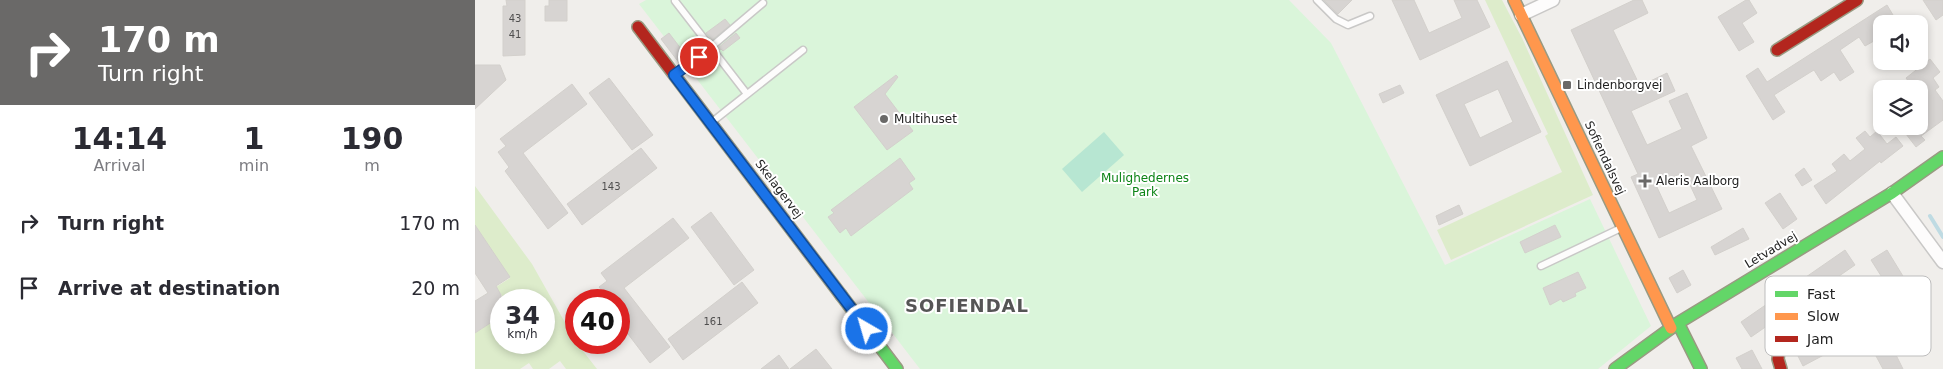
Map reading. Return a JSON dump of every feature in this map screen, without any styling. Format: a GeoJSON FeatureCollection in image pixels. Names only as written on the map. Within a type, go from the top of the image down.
{"type":"FeatureCollection","features":[{"type":"Feature","properties":{"kind":"street","name":"Sofiendalsvej"},"geometry":{"type":"LineString","coordinates":[[1513,0],[1623,228],[1675,326],[1701,369]]}},
{"type":"Feature","properties":{"kind":"street"},"geometry":{"type":"LineString","coordinates":[[1521,15],[1553,0]]}},
{"type":"Feature","properties":{"kind":"street"},"geometry":{"type":"LineString","coordinates":[[1777,50],[1857,0]]}},
{"type":"Feature","properties":{"kind":"street","name":"Skelagervej"},"geometry":{"type":"LineString","coordinates":[[638,27],[897,369]]}},
{"type":"Feature","properties":{"kind":"street","name":"Letvadvej"},"geometry":{"type":"LineString","coordinates":[[1615,369],[1675,326],[1892,193],[1943,156]]}},
{"type":"Feature","properties":{"kind":"street"},"geometry":{"type":"LineString","coordinates":[[1892,193],[1943,262]]}},
{"type":"Feature","properties":{"kind":"street"},"geometry":{"type":"LineString","coordinates":[[1778,356],[1781,369]]}},
{"type":"Feature","properties":{"kind":"lane"},"geometry":{"type":"LineString","coordinates":[[1317,0],[1336,19],[1348,25],[1370,16]]}},
{"type":"Feature","properties":{"kind":"lane"},"geometry":{"type":"LineString","coordinates":[[675,1],[747,94]]}},
{"type":"Feature","properties":{"kind":"lane"},"geometry":{"type":"LineString","coordinates":[[674,75],[711,47],[763,3]]}},
{"type":"Feature","properties":{"kind":"lane"},"geometry":{"type":"LineString","coordinates":[[711,123],[803,50]]}},
{"type":"Feature","properties":{"kind":"lane"},"geometry":{"type":"LineString","coordinates":[[1541,266],[1623,228]]}},
{"type":"Feature","properties":{"kind":"green space","name":"Mulighedernes Park"},"geometry":{"type":"Polygon","coordinates":[[[646,0],[1289,0],[1331,43],[1445,265],[1590,199],[1651,326],[1598,369],[920,369],[639,4],[646,0]]]}},
{"type":"Feature","properties":{"kind":"green space"},"geometry":{"type":"Polygon","coordinates":[[[1485,0],[1502,0],[1522,38],[1593,195],[1451,260],[1437,230],[1562,172],[1545,136],[1548,134],[1485,0]]]}},
{"type":"Feature","properties":{"kind":"green space"},"geometry":{"type":"Polygon","coordinates":[[[1104,132],[1124,155],[1082,192],[1062,169],[1104,132]]]}},
{"type":"Feature","properties":{"kind":"green space"},"geometry":{"type":"Polygon","coordinates":[[[475,186],[532,264],[546,289],[497,289],[496,287],[510,278],[475,225],[475,186]]]}},
{"type":"Feature","properties":{"kind":"green space"},"geometry":{"type":"Polygon","coordinates":[[[555,305],[565,322],[565,354],[585,354],[597,369],[566,369],[560,361],[549,369],[533,369],[529,363],[520,369],[475,369],[475,333],[490,323],[490,354],[555,354],[555,305]]]}},
{"type":"Feature","properties":{"kind":"building"},"geometry":{"type":"Polygon","coordinates":[[[506,0],[525,0],[525,55],[503,56],[503,6],[507,6],[506,0]]]}},
{"type":"Feature","properties":{"kind":"building"},"geometry":{"type":"Polygon","coordinates":[[[549,0],[567,0],[567,21],[545,21],[545,6],[549,6],[549,0]]]}},
{"type":"Feature","properties":{"kind":"building"},"geometry":{"type":"Polygon","coordinates":[[[1324,0],[1352,0],[1338,14],[1324,0]]]}},
{"type":"Feature","properties":{"kind":"building"},"geometry":{"type":"Polygon","coordinates":[[[1392,0],[1414,0],[1429,33],[1462,18],[1454,0],[1477,0],[1490,27],[1420,60],[1392,0]]]}},
{"type":"Feature","properties":{"kind":"building"},"geometry":{"type":"Polygon","coordinates":[[[1634,0],[1642,0],[1648,13],[1613,30],[1640,86],[1667,73],[1675,91],[1631,111],[1647,145],[1682,129],[1669,101],[1687,93],[1707,138],[1691,146],[1722,209],[1659,238],[1631,177],[1638,174],[1571,30],[1634,0]],[[1684,172],[1656,185],[1669,213],[1697,200],[1684,172]]]}},
{"type":"Feature","properties":{"kind":"building"},"geometry":{"type":"Polygon","coordinates":[[[1749,0],[1757,13],[1742,23],[1754,42],[1739,51],[1718,17],[1749,0]]]}},
{"type":"Feature","properties":{"kind":"building"},"geometry":{"type":"Polygon","coordinates":[[[1923,0],[1943,0],[1943,15],[1936,20],[1923,0]]]}},
{"type":"Feature","properties":{"kind":"building"},"geometry":{"type":"Polygon","coordinates":[[[1887,5],[1893,15],[1873,15],[1873,42],[1865,46],[1859,37],[1840,50],[1854,72],[1840,81],[1834,72],[1821,81],[1814,70],[1774,95],[1785,112],[1773,120],[1746,76],[1758,68],[1767,82],[1887,5]]]}},
{"type":"Feature","properties":{"kind":"building"},"geometry":{"type":"Polygon","coordinates":[[[725,19],[730,25],[712,40],[706,33],[725,19]]]}},
{"type":"Feature","properties":{"kind":"building"},"geometry":{"type":"Polygon","coordinates":[[[669,33],[688,58],[680,64],[661,39],[669,33]]]}},
{"type":"Feature","properties":{"kind":"building"},"geometry":{"type":"Polygon","coordinates":[[[736,33],[740,38],[723,51],[719,50],[718,48],[736,33]]]}},
{"type":"Feature","properties":{"kind":"building"},"geometry":{"type":"Polygon","coordinates":[[[1930,59],[1940,72],[1933,78],[1939,87],[1935,90],[1943,101],[1943,120],[1928,131],[1928,80],[1907,80],[1906,78],[1916,70],[1928,70],[1928,61],[1930,59]]]}},
{"type":"Feature","properties":{"kind":"building"},"geometry":{"type":"Polygon","coordinates":[[[1507,61],[1541,132],[1470,166],[1436,95],[1507,61]],[[1498,89],[1464,104],[1480,138],[1513,122],[1498,89]]]}},
{"type":"Feature","properties":{"kind":"building"},"geometry":{"type":"Polygon","coordinates":[[[475,65],[500,65],[506,80],[475,109],[475,65]]]}},
{"type":"Feature","properties":{"kind":"building","name":"Multihuset"},"geometry":{"type":"Polygon","coordinates":[[[896,75],[898,77],[885,94],[913,131],[887,150],[854,107],[896,75]]]}},
{"type":"Feature","properties":{"kind":"building"},"geometry":{"type":"Polygon","coordinates":[[[609,78],[653,135],[632,150],[589,93],[609,78]]]}},
{"type":"Feature","properties":{"kind":"building"},"geometry":{"type":"Polygon","coordinates":[[[572,84],[587,104],[523,153],[568,213],[548,229],[505,171],[509,167],[498,152],[506,146],[500,139],[572,84]]]}},
{"type":"Feature","properties":{"kind":"building"},"geometry":{"type":"Polygon","coordinates":[[[1400,85],[1404,93],[1383,103],[1379,94],[1400,85]]]}},
{"type":"Feature","properties":{"kind":"building"},"geometry":{"type":"Polygon","coordinates":[[[1865,131],[1870,137],[1873,134],[1880,135],[1887,144],[1896,137],[1903,146],[1881,163],[1880,161],[1826,204],[1814,186],[1837,171],[1832,164],[1844,154],[1850,161],[1865,149],[1856,138],[1865,131]]]}},
{"type":"Feature","properties":{"kind":"building"},"geometry":{"type":"Polygon","coordinates":[[[1907,135],[1922,135],[1921,136],[1925,140],[1916,147],[1907,135]]]}},
{"type":"Feature","properties":{"kind":"building"},"geometry":{"type":"Polygon","coordinates":[[[641,148],[657,168],[582,225],[567,204],[641,148]]]}},
{"type":"Feature","properties":{"kind":"building"},"geometry":{"type":"Polygon","coordinates":[[[900,158],[915,179],[909,183],[913,189],[851,236],[846,228],[840,233],[828,217],[834,213],[831,210],[900,158]]]}},
{"type":"Feature","properties":{"kind":"building"},"geometry":{"type":"Polygon","coordinates":[[[1804,168],[1812,180],[1802,186],[1795,175],[1804,168]]]}},
{"type":"Feature","properties":{"kind":"building"},"geometry":{"type":"Polygon","coordinates":[[[768,170],[788,196],[783,200],[763,173],[768,170]]]}},
{"type":"Feature","properties":{"kind":"building"},"geometry":{"type":"Polygon","coordinates":[[[1780,193],[1797,219],[1783,229],[1765,203],[1780,193]]]}},
{"type":"Feature","properties":{"kind":"building"},"geometry":{"type":"Polygon","coordinates":[[[1459,205],[1463,214],[1439,225],[1436,216],[1459,205]]]}},
{"type":"Feature","properties":{"kind":"building"},"geometry":{"type":"Polygon","coordinates":[[[711,212],[754,270],[734,285],[691,227],[711,212]]]}},
{"type":"Feature","properties":{"kind":"building"},"geometry":{"type":"Polygon","coordinates":[[[673,218],[689,238],[625,289],[601,289],[599,287],[607,281],[601,273],[673,218]]]}},
{"type":"Feature","properties":{"kind":"building"},"geometry":{"type":"Polygon","coordinates":[[[475,225],[510,277],[496,286],[498,289],[490,289],[490,323],[475,333],[475,301],[488,293],[475,273],[475,225]]]}},
{"type":"Feature","properties":{"kind":"building"},"geometry":{"type":"Polygon","coordinates":[[[1555,225],[1561,237],[1525,253],[1520,242],[1555,225]]]}},
{"type":"Feature","properties":{"kind":"building"},"geometry":{"type":"Polygon","coordinates":[[[1743,228],[1749,239],[1715,255],[1711,247],[1743,228]]]}},
{"type":"Feature","properties":{"kind":"building"},"geometry":{"type":"Polygon","coordinates":[[[1845,250],[1855,265],[1839,276],[1807,276],[1845,250]]]}},
{"type":"Feature","properties":{"kind":"building"},"geometry":{"type":"Polygon","coordinates":[[[1887,250],[1903,276],[1881,276],[1871,260],[1887,250]]]}},
{"type":"Feature","properties":{"kind":"building"},"geometry":{"type":"Polygon","coordinates":[[[1683,270],[1691,285],[1677,293],[1669,278],[1683,270]]]}},
{"type":"Feature","properties":{"kind":"building"},"geometry":{"type":"Polygon","coordinates":[[[1578,272],[1586,288],[1575,293],[1576,296],[1563,302],[1561,299],[1550,305],[1543,288],[1578,272]]]}},
{"type":"Feature","properties":{"kind":"building"},"geometry":{"type":"Polygon","coordinates":[[[742,282],[758,303],[683,360],[668,339],[742,282]]]}},
{"type":"Feature","properties":{"kind":"building"},"geometry":{"type":"Polygon","coordinates":[[[630,296],[670,347],[650,363],[630,337],[630,296]]]}},
{"type":"Feature","properties":{"kind":"building"},"geometry":{"type":"Polygon","coordinates":[[[1765,305],[1765,327],[1751,337],[1741,322],[1765,305]]]}},
{"type":"Feature","properties":{"kind":"building"},"geometry":{"type":"Polygon","coordinates":[[[873,309],[893,335],[888,339],[868,312],[873,309]]]}},
{"type":"Feature","properties":{"kind":"building"},"geometry":{"type":"Polygon","coordinates":[[[816,349],[832,369],[790,369],[816,349]]]}},
{"type":"Feature","properties":{"kind":"building"},"geometry":{"type":"Polygon","coordinates":[[[1752,350],[1762,369],[1742,369],[1736,358],[1752,350]]]}},
{"type":"Feature","properties":{"kind":"building"},"geometry":{"type":"Polygon","coordinates":[[[779,355],[789,369],[761,369],[779,355]]]}},
{"type":"Feature","properties":{"kind":"building"},"geometry":{"type":"Polygon","coordinates":[[[1798,356],[1822,356],[1803,366],[1798,356]]]}},
{"type":"Feature","properties":{"kind":"building"},"geometry":{"type":"Polygon","coordinates":[[[1876,356],[1896,356],[1903,369],[1883,369],[1876,356]]]}},
{"type":"Feature","properties":{"kind":"waterway"},"geometry":{"type":"LineString","coordinates":[[1930,216],[1943,237]]}},
{"type":"Feature","properties":{"kind":"traffic: fast"},"geometry":{"type":"LineString","coordinates":[[1615,369],[1678,323],[1892,193],[1943,157]]}},
{"type":"Feature","properties":{"kind":"traffic: fast"},"geometry":{"type":"LineString","coordinates":[[841,295],[897,369]]}},
{"type":"Feature","properties":{"kind":"traffic: fast"},"geometry":{"type":"LineString","coordinates":[[1678,323],[1701,369]]}},
{"type":"Feature","properties":{"kind":"traffic: slow"},"geometry":{"type":"LineString","coordinates":[[1514,0],[1671,328]]}},
{"type":"Feature","properties":{"kind":"traffic: jam"},"geometry":{"type":"LineString","coordinates":[[1777,50],[1857,0]]}},
{"type":"Feature","properties":{"kind":"traffic: jam"},"geometry":{"type":"LineString","coordinates":[[638,27],[841,295]]}},
{"type":"Feature","properties":{"kind":"traffic: jam"},"geometry":{"type":"LineString","coordinates":[[1778,356],[1781,369]]}},
{"type":"Feature","properties":{"kind":"place","name":"Lindenborgvej"},"geometry":{"type":"Point","coordinates":[1567,85]}},
{"type":"Feature","properties":{"kind":"place","name":"Multihuset"},"geometry":{"type":"Point","coordinates":[884,119]}},
{"type":"Feature","properties":{"kind":"place","name":"Aleris Aalborg"},"geometry":{"type":"Point","coordinates":[1645,181]}},
{"type":"Feature","properties":{"kind":"district","name":"SOFIENDAL"},"geometry":{"type":"Point","coordinates":[967,305]}},
{"type":"Feature","properties":{"kind":"route"},"geometry":{"type":"LineString","coordinates":[[699,57],[674,75],[867,329]]}}]}
